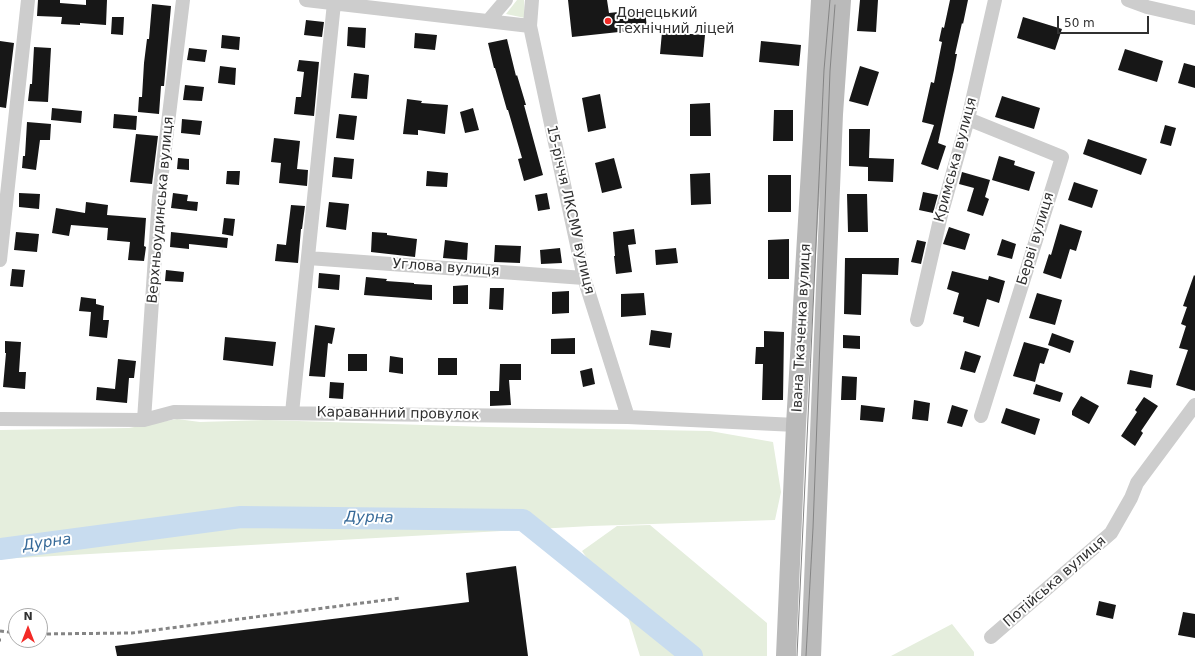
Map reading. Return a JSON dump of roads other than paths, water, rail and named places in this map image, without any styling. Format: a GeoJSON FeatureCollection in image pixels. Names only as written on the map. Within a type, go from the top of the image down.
{"type":"FeatureCollection","features":[{"type":"Feature","properties":{"kind":"main road","name":"Івана Ткаченка вулиця"},"geometry":{"type":"LineString","coordinates":[[786,656],[796,425],[821,0]]}},
{"type":"Feature","properties":{"kind":"main road","name":"Івана Ткаченка вулиця"},"geometry":{"type":"LineString","coordinates":[[811,656],[833,114],[841,0]]}},
{"type":"Feature","properties":{"kind":"street"},"geometry":{"type":"LineString","coordinates":[[0,260],[28,0]]}},
{"type":"Feature","properties":{"kind":"street","name":"Верхньоудинська вулиця"},"geometry":{"type":"LineString","coordinates":[[144,420],[159,197],[183,0]]}},
{"type":"Feature","properties":{"kind":"street"},"geometry":{"type":"LineString","coordinates":[[306,0],[530,26]]}},
{"type":"Feature","properties":{"kind":"street"},"geometry":{"type":"LineString","coordinates":[[488,21],[506,0]]}},
{"type":"Feature","properties":{"kind":"street","name":"15-річчя ЛКСМУ вулиця"},"geometry":{"type":"LineString","coordinates":[[532,0],[530,26],[584,278],[628,417]]}},
{"type":"Feature","properties":{"kind":"street","name":"Кримська вулиця"},"geometry":{"type":"LineString","coordinates":[[917,320],[941,214],[968,119],[995,0]]}},
{"type":"Feature","properties":{"kind":"street"},"geometry":{"type":"LineString","coordinates":[[1128,0],[1148,3],[1195,18]]}},
{"type":"Feature","properties":{"kind":"street"},"geometry":{"type":"LineString","coordinates":[[292,413],[334,3]]}},
{"type":"Feature","properties":{"kind":"street","name":"Берві вулиця"},"geometry":{"type":"LineString","coordinates":[[968,119],[1062,157],[980,416]]}},
{"type":"Feature","properties":{"kind":"street","name":"Углова вулиця"},"geometry":{"type":"LineString","coordinates":[[308,258],[584,278]]}},
{"type":"Feature","properties":{"kind":"street","name":"Потійська вулиця"},"geometry":{"type":"LineString","coordinates":[[991,636],[1111,533],[1131,498],[1137,484],[1195,405]]}},
{"type":"Feature","properties":{"kind":"street","name":"Караванний провулок"},"geometry":{"type":"LineString","coordinates":[[0,419],[144,420],[174,412],[628,417],[796,425]]}},
{"type":"Feature","properties":{"kind":"waterway","name":"Дурна"},"geometry":{"type":"LineString","coordinates":[[0,549],[241,517],[523,520],[692,656]]}},
{"type":"Feature","properties":{"kind":"tram line"},"geometry":{"type":"LineString","coordinates":[[797,656],[824,70],[830,0]]}},
{"type":"Feature","properties":{"kind":"tram line"},"geometry":{"type":"LineString","coordinates":[[806,656],[813,528],[830,71],[835,5]]}},
{"type":"Feature","properties":{"kind":"railway"},"geometry":{"type":"LineString","coordinates":[[48,634],[132,633],[401,598]]}},
{"type":"Feature","properties":{"kind":"railway"},"geometry":{"type":"LineString","coordinates":[[0,631],[8,632]]}},
{"type":"Feature","properties":{"kind":"place","name":"Донецький технічний ліцей"},"geometry":{"type":"Point","coordinates":[608,21]}}]}
